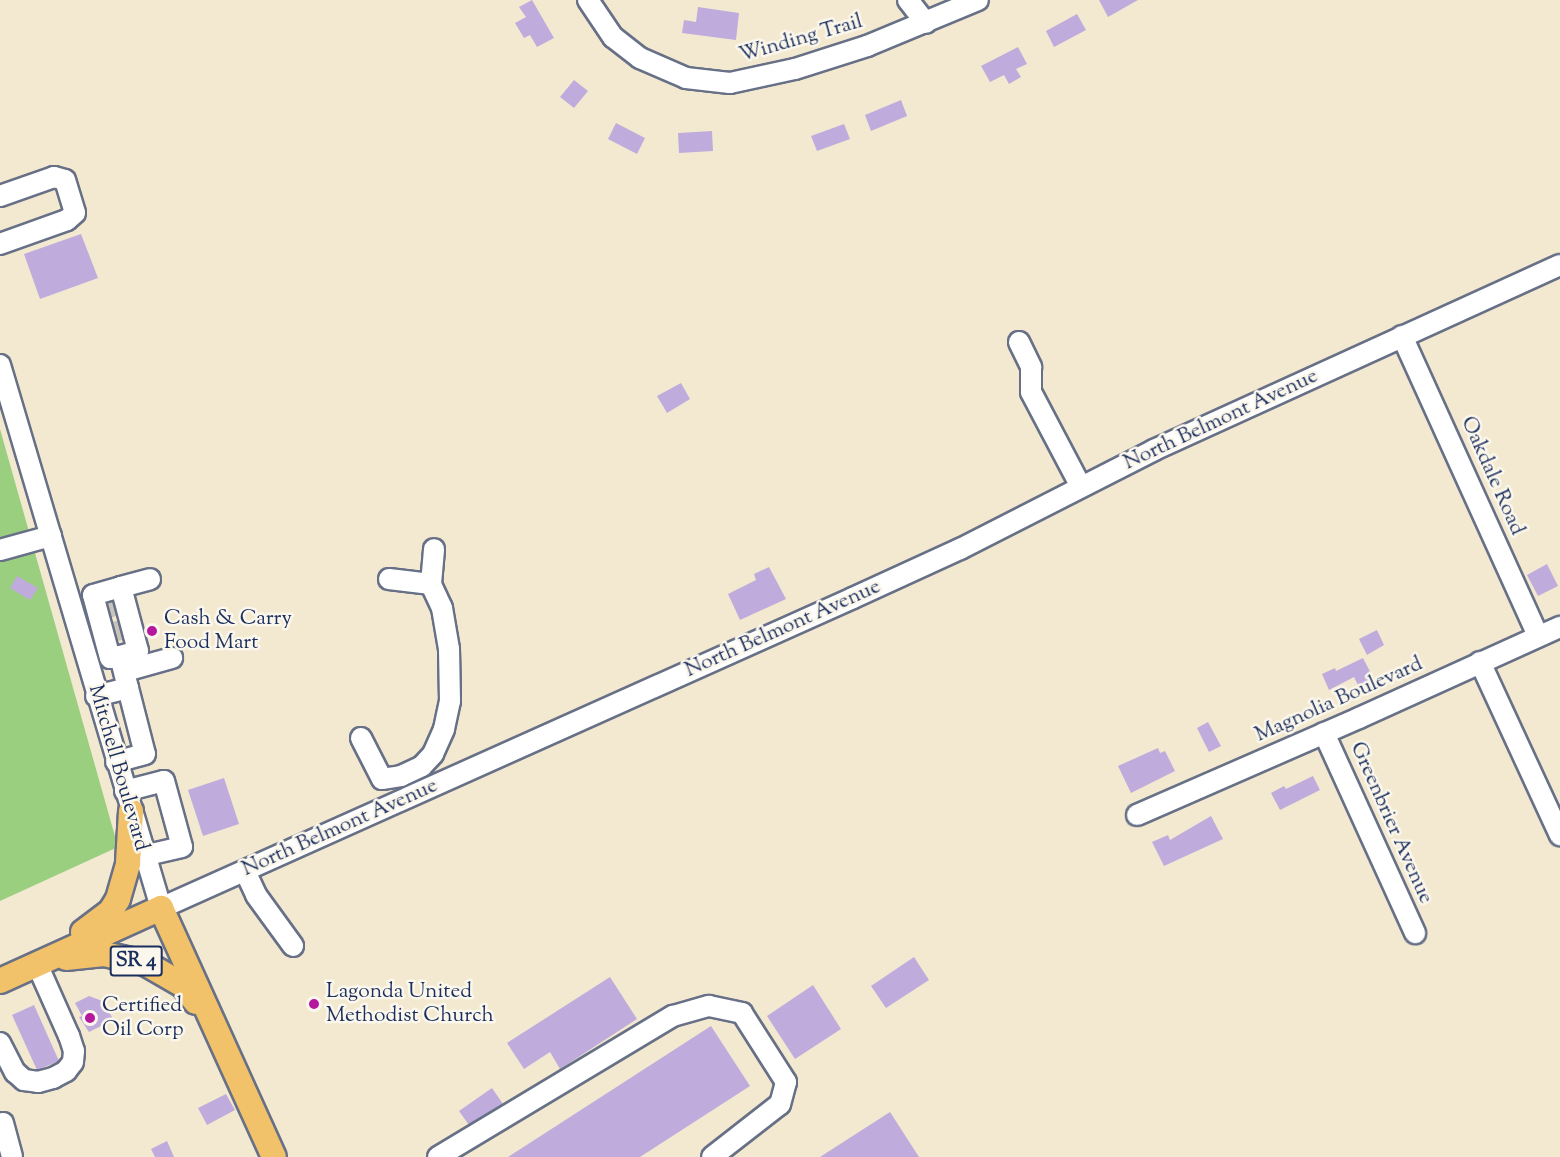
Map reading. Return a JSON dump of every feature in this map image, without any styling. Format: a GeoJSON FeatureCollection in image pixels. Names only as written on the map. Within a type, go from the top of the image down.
{"type":"FeatureCollection","features":[{"type":"Feature","properties":{"kind":"main road"},"geometry":{"type":"LineString","coordinates":[[41,962],[110,912],[118,899],[128,863],[128,801]]}},
{"type":"Feature","properties":{"kind":"main road","name":"North Belmont Avenue"},"geometry":{"type":"LineString","coordinates":[[0,981],[161,908]]}},
{"type":"Feature","properties":{"kind":"main road","name":"Mitchell Boulevard"},"geometry":{"type":"LineString","coordinates":[[161,908],[207,1016],[274,1157]]}},
{"type":"Feature","properties":{"kind":"main road","name":"SR 4"},"geometry":{"type":"LineString","coordinates":[[41,962],[104,954],[145,963],[183,986],[207,1016]]}},
{"type":"Feature","properties":{"kind":"street","name":"Winding Trail"},"geometry":{"type":"LineString","coordinates":[[588,0],[614,37],[640,58],[665,71],[710,82],[750,80],[795,69],[926,23],[978,0]]}},
{"type":"Feature","properties":{"kind":"street"},"geometry":{"type":"LineString","coordinates":[[908,0],[926,23]]}},
{"type":"Feature","properties":{"kind":"street"},"geometry":{"type":"LineString","coordinates":[[0,196],[54,177],[65,180],[75,213],[67,220],[0,244]]}},
{"type":"Feature","properties":{"kind":"street","name":"North Belmont Avenue"},"geometry":{"type":"LineString","coordinates":[[161,908],[852,598],[1081,488],[1154,450],[1560,265]]}},
{"type":"Feature","properties":{"kind":"street","name":"Oakdale Road"},"geometry":{"type":"LineString","coordinates":[[1402,336],[1538,636]]}},
{"type":"Feature","properties":{"kind":"street"},"geometry":{"type":"LineString","coordinates":[[1019,342],[1031,368],[1031,392],[1081,488]]}},
{"type":"Feature","properties":{"kind":"street","name":"Mitchell Boulevard"},"geometry":{"type":"LineString","coordinates":[[0,365],[75,617],[96,696],[161,908]]}},
{"type":"Feature","properties":{"kind":"street"},"geometry":{"type":"LineString","coordinates":[[2,543],[51,536]]}},
{"type":"Feature","properties":{"kind":"street"},"geometry":{"type":"LineString","coordinates":[[361,738],[382,779],[401,776],[420,768],[433,754],[444,729],[450,701],[445,624],[442,608],[431,584],[434,549]]}},
{"type":"Feature","properties":{"kind":"street"},"geometry":{"type":"LineString","coordinates":[[75,617],[113,603],[150,579]]}},
{"type":"Feature","properties":{"kind":"street"},"geometry":{"type":"LineString","coordinates":[[389,579],[431,584]]}},
{"type":"Feature","properties":{"kind":"street"},"geometry":{"type":"LineString","coordinates":[[113,603],[118,631],[111,658],[124,672],[145,754],[116,762]]}},
{"type":"Feature","properties":{"kind":"street"},"geometry":{"type":"LineString","coordinates":[[96,696],[124,672],[138,651],[118,631],[113,603]]}},
{"type":"Feature","properties":{"kind":"street","name":"Magnolia Boulevard"},"geometry":{"type":"LineString","coordinates":[[1137,815],[1560,627]]}},
{"type":"Feature","properties":{"kind":"street"},"geometry":{"type":"LineString","coordinates":[[124,672],[172,658]]}},
{"type":"Feature","properties":{"kind":"street"},"geometry":{"type":"LineString","coordinates":[[1480,662],[1560,835]]}},
{"type":"Feature","properties":{"kind":"street","name":"Greenbrier Avenue"},"geometry":{"type":"LineString","coordinates":[[1324,733],[1415,933]]}},
{"type":"Feature","properties":{"kind":"street"},"geometry":{"type":"LineString","coordinates":[[420,768],[430,788]]}},
{"type":"Feature","properties":{"kind":"street"},"geometry":{"type":"LineString","coordinates":[[128,801],[164,781],[182,847],[144,856]]}},
{"type":"Feature","properties":{"kind":"street"},"geometry":{"type":"LineString","coordinates":[[245,871],[256,895],[293,946]]}},
{"type":"Feature","properties":{"kind":"street"},"geometry":{"type":"LineString","coordinates":[[0,1043],[8,1061],[24,1080],[38,1082],[53,1078],[66,1071],[73,1062],[74,1051],[41,962]]}},
{"type":"Feature","properties":{"kind":"street"},"geometry":{"type":"LineString","coordinates":[[438,1157],[673,1016],[709,1006],[742,1013],[786,1082],[780,1104],[712,1157]]}},
{"type":"Feature","properties":{"kind":"street"},"geometry":{"type":"LineString","coordinates":[[3,1123],[12,1157]]}},
{"type":"Feature","properties":{"kind":"green space"},"geometry":{"type":"Polygon","coordinates":[[[0,429],[118,847],[0,901],[0,429]]]}},
{"type":"Feature","properties":{"kind":"building"},"geometry":{"type":"Polygon","coordinates":[[[532,0],[554,38],[537,47],[530,35],[524,38],[515,23],[526,17],[519,7],[532,0]]]}},
{"type":"Feature","properties":{"kind":"building"},"geometry":{"type":"Polygon","coordinates":[[[1099,0],[1138,0],[1108,17],[1099,0]]]}},
{"type":"Feature","properties":{"kind":"building"},"geometry":{"type":"Polygon","coordinates":[[[698,7],[739,13],[736,40],[682,33],[684,20],[696,22],[698,7]]]}},
{"type":"Feature","properties":{"kind":"building"},"geometry":{"type":"Polygon","coordinates":[[[1077,14],[1086,30],[1054,47],[1046,31],[1077,14]]]}},
{"type":"Feature","properties":{"kind":"building"},"geometry":{"type":"Polygon","coordinates":[[[1018,47],[1027,64],[1016,69],[1021,77],[1009,84],[1004,75],[990,82],[981,66],[1018,47]]]}},
{"type":"Feature","properties":{"kind":"building"},"geometry":{"type":"Polygon","coordinates":[[[574,80],[588,91],[574,108],[560,97],[574,80]]]}},
{"type":"Feature","properties":{"kind":"building"},"geometry":{"type":"Polygon","coordinates":[[[901,100],[907,116],[871,131],[865,115],[901,100]]]}},
{"type":"Feature","properties":{"kind":"building"},"geometry":{"type":"Polygon","coordinates":[[[616,123],[645,138],[637,154],[608,139],[616,123]]]}},
{"type":"Feature","properties":{"kind":"building"},"geometry":{"type":"Polygon","coordinates":[[[844,124],[850,139],[817,151],[811,136],[844,124]]]}},
{"type":"Feature","properties":{"kind":"building"},"geometry":{"type":"Polygon","coordinates":[[[712,131],[713,151],[679,153],[678,133],[712,131]]]}},
{"type":"Feature","properties":{"kind":"building"},"geometry":{"type":"Polygon","coordinates":[[[81,234],[98,278],[40,299],[24,254],[81,234]]]}},
{"type":"Feature","properties":{"kind":"building"},"geometry":{"type":"Polygon","coordinates":[[[681,383],[690,399],[667,413],[657,396],[681,383]]]}},
{"type":"Feature","properties":{"kind":"building"},"geometry":{"type":"Polygon","coordinates":[[[1547,564],[1558,586],[1538,596],[1527,575],[1547,564]]]}},
{"type":"Feature","properties":{"kind":"building"},"geometry":{"type":"Polygon","coordinates":[[[769,567],[786,599],[740,620],[728,594],[756,580],[754,574],[769,567]]]}},
{"type":"Feature","properties":{"kind":"building"},"geometry":{"type":"Polygon","coordinates":[[[17,576],[38,588],[30,600],[10,588],[17,576]]]}},
{"type":"Feature","properties":{"kind":"building"},"geometry":{"type":"Polygon","coordinates":[[[1377,630],[1384,645],[1367,655],[1359,639],[1377,630]]]}},
{"type":"Feature","properties":{"kind":"building"},"geometry":{"type":"Polygon","coordinates":[[[1363,658],[1376,683],[1361,691],[1354,677],[1329,690],[1322,674],[1335,668],[1336,671],[1363,658]]]}},
{"type":"Feature","properties":{"kind":"building"},"geometry":{"type":"Polygon","coordinates":[[[1208,722],[1221,746],[1209,752],[1197,728],[1208,722]]]}},
{"type":"Feature","properties":{"kind":"building"},"geometry":{"type":"Polygon","coordinates":[[[1158,748],[1160,753],[1165,751],[1175,771],[1131,793],[1118,766],[1158,748]]]}},
{"type":"Feature","properties":{"kind":"building"},"geometry":{"type":"Polygon","coordinates":[[[1313,776],[1320,790],[1280,810],[1271,793],[1284,786],[1286,789],[1313,776]]]}},
{"type":"Feature","properties":{"kind":"building"},"geometry":{"type":"Polygon","coordinates":[[[224,778],[239,824],[203,836],[188,790],[224,778]]]}},
{"type":"Feature","properties":{"kind":"building"},"geometry":{"type":"Polygon","coordinates":[[[1211,816],[1223,839],[1164,866],[1152,842],[1168,835],[1170,840],[1211,816]]]}},
{"type":"Feature","properties":{"kind":"building"},"geometry":{"type":"Polygon","coordinates":[[[914,957],[929,980],[886,1008],[871,986],[914,957]]]}},
{"type":"Feature","properties":{"kind":"building"},"geometry":{"type":"Polygon","coordinates":[[[610,977],[637,1019],[560,1069],[550,1052],[524,1069],[507,1043],[610,977]]]}},
{"type":"Feature","properties":{"kind":"building"},"geometry":{"type":"Polygon","coordinates":[[[813,985],[841,1029],[795,1059],[767,1016],[813,985]]]}},
{"type":"Feature","properties":{"kind":"building"},"geometry":{"type":"Polygon","coordinates":[[[89,996],[105,1002],[113,1020],[89,1032],[79,1017],[82,1016],[75,1003],[89,996]]]}},
{"type":"Feature","properties":{"kind":"building"},"geometry":{"type":"Polygon","coordinates":[[[34,1005],[59,1061],[37,1070],[12,1015],[34,1005]]]}},
{"type":"Feature","properties":{"kind":"building"},"geometry":{"type":"Polygon","coordinates":[[[711,1026],[750,1086],[640,1157],[508,1157],[711,1026]]]}},
{"type":"Feature","properties":{"kind":"building"},"geometry":{"type":"Polygon","coordinates":[[[492,1088],[503,1104],[469,1125],[459,1111],[492,1088]]]}},
{"type":"Feature","properties":{"kind":"building"},"geometry":{"type":"Polygon","coordinates":[[[226,1094],[235,1110],[207,1125],[198,1108],[226,1094]]]}},
{"type":"Feature","properties":{"kind":"building"},"geometry":{"type":"Polygon","coordinates":[[[890,1112],[919,1157],[820,1157],[890,1112]]]}},
{"type":"Feature","properties":{"kind":"building"},"geometry":{"type":"Polygon","coordinates":[[[167,1141],[174,1157],[155,1157],[151,1149],[167,1141]]]}},
{"type":"Feature","properties":{"kind":"tunnel"},"geometry":{"type":"LineString","coordinates":[[105,609],[118,605]]}},
{"type":"Feature","properties":{"kind":"tunnel"},"geometry":{"type":"LineString","coordinates":[[113,632],[125,629]]}},
{"type":"Feature","properties":{"kind":"place","name":"Cash & Carry Food Mart"},"geometry":{"type":"Point","coordinates":[152,631]}},
{"type":"Feature","properties":{"kind":"place","name":"Lagonda United Methodist Church"},"geometry":{"type":"Point","coordinates":[314,1004]}},
{"type":"Feature","properties":{"kind":"place","name":"Certified Oil Corp"},"geometry":{"type":"Point","coordinates":[90,1018]}}]}
